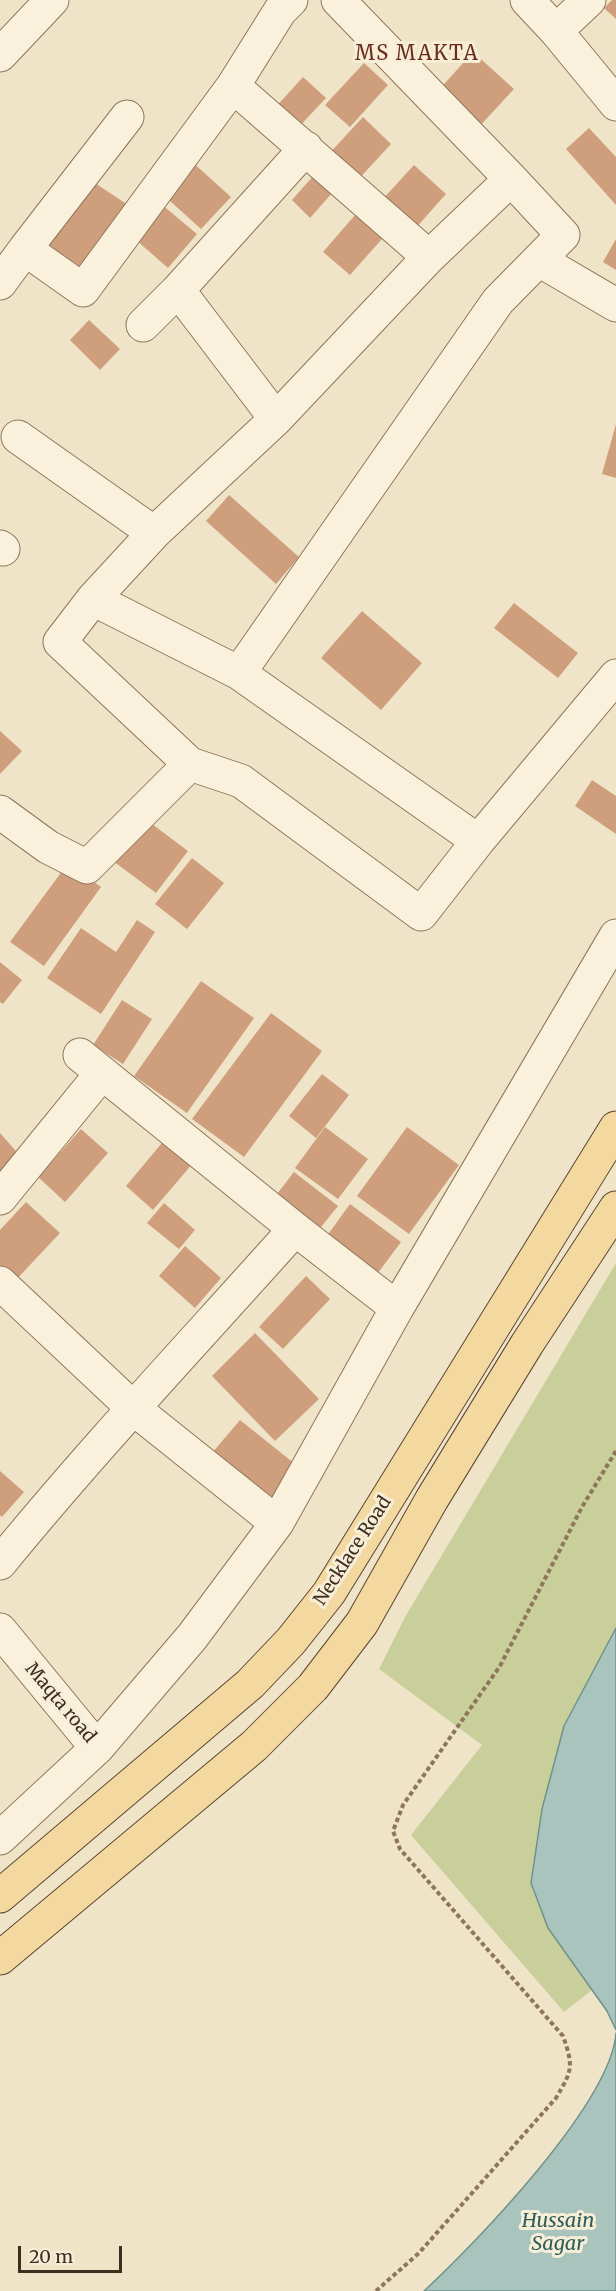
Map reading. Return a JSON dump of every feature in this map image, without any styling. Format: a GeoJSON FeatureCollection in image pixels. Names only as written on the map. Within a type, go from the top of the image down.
{"type":"FeatureCollection","features":[{"type":"Feature","properties":{"kind":"main road","name":"Necklace Road"},"geometry":{"type":"LineString","coordinates":[[0,1896],[250,1684],[291,1641],[329,1593],[616,1128]]}},
{"type":"Feature","properties":{"kind":"main road"},"geometry":{"type":"LineString","coordinates":[[0,1958],[254,1746],[313,1688],[362,1623],[432,1499],[521,1353],[616,1208]]}},
{"type":"Feature","properties":{"kind":"main road"},"geometry":{"type":"LineString","coordinates":[[236,1696],[271,1730]]}},
{"type":"Feature","properties":{"kind":"street"},"geometry":{"type":"LineString","coordinates":[[0,55],[52,0]]}},
{"type":"Feature","properties":{"kind":"street"},"geometry":{"type":"LineString","coordinates":[[25,249],[83,290],[233,86],[280,12],[291,0]]}},
{"type":"Feature","properties":{"kind":"street"},"geometry":{"type":"LineString","coordinates":[[239,673],[498,301],[563,235],[338,0]]}},
{"type":"Feature","properties":{"kind":"street"},"geometry":{"type":"LineString","coordinates":[[528,0],[616,104]]}},
{"type":"Feature","properties":{"kind":"street"},"geometry":{"type":"LineString","coordinates":[[556,31],[589,0]]}},
{"type":"Feature","properties":{"kind":"street"},"geometry":{"type":"LineString","coordinates":[[233,86],[429,257]]}},
{"type":"Feature","properties":{"kind":"street"},"geometry":{"type":"LineString","coordinates":[[0,283],[127,117]]}},
{"type":"Feature","properties":{"kind":"street"},"geometry":{"type":"LineString","coordinates":[[143,325],[178,290],[306,148]]}},
{"type":"Feature","properties":{"kind":"street"},"geometry":{"type":"LineString","coordinates":[[511,179],[429,257],[276,419],[154,534],[93,598],[60,642],[190,765],[241,782],[421,914],[478,841],[616,676]]}},
{"type":"Feature","properties":{"kind":"street"},"geometry":{"type":"LineString","coordinates":[[539,260],[616,305]]}},
{"type":"Feature","properties":{"kind":"street"},"geometry":{"type":"LineString","coordinates":[[178,290],[276,419]]}},
{"type":"Feature","properties":{"kind":"street"},"geometry":{"type":"LineString","coordinates":[[18,437],[154,534]]}},
{"type":"Feature","properties":{"kind":"street"},"geometry":{"type":"LineString","coordinates":[[93,598],[239,673],[478,841]]}},
{"type":"Feature","properties":{"kind":"street"},"geometry":{"type":"LineString","coordinates":[[0,812],[48,847],[87,867],[190,765]]}},
{"type":"Feature","properties":{"kind":"street"},"geometry":{"type":"LineString","coordinates":[[0,1838],[97,1748],[192,1637],[277,1523],[397,1308],[616,936]]}},
{"type":"Feature","properties":{"kind":"street"},"geometry":{"type":"LineString","coordinates":[[0,1198],[91,1064],[295,1229],[397,1308]]}},
{"type":"Feature","properties":{"kind":"street"},"geometry":{"type":"LineString","coordinates":[[0,1563],[40,1513],[295,1229]]}},
{"type":"Feature","properties":{"kind":"street"},"geometry":{"type":"LineString","coordinates":[[0,1283],[133,1408],[277,1523]]}},
{"type":"Feature","properties":{"kind":"street","name":"Maqta road"},"geometry":{"type":"LineString","coordinates":[[0,1630],[97,1748]]}},
{"type":"Feature","properties":{"kind":"path"},"geometry":{"type":"LineString","coordinates":[[376,2291],[426,2244],[556,2098],[570,2073],[570,2054],[563,2036],[400,1849],[393,1831],[403,1805],[500,1666],[582,1507],[616,1450]]}},
{"type":"Feature","properties":{"kind":"green space"},"geometry":{"type":"Polygon","coordinates":[[[616,1263],[616,1628],[564,1726],[542,1809],[531,1883],[548,1928],[592,1990],[564,2012],[411,1835],[482,1745],[379,1669],[405,1617],[616,1263]]]}},
{"type":"Feature","properties":{"kind":"water"},"geometry":{"type":"Polygon","coordinates":[[[616,1628],[616,2030],[607,2011],[548,1928],[531,1883],[542,1809],[564,1726],[616,1628]]]}},
{"type":"Feature","properties":{"kind":"water","name":"Hussain Sagar"},"geometry":{"type":"Polygon","coordinates":[[[616,2033],[616,2291],[424,2291],[506,2207],[567,2133],[591,2096],[608,2062],[616,2033]]]}},
{"type":"Feature","properties":{"kind":"building"},"geometry":{"type":"Polygon","coordinates":[[[612,0],[616,0],[616,19],[604,8],[612,0]]]}},
{"type":"Feature","properties":{"kind":"building"},"geometry":{"type":"Polygon","coordinates":[[[473,52],[514,89],[478,128],[437,92],[473,52]]]}},
{"type":"Feature","properties":{"kind":"building"},"geometry":{"type":"Polygon","coordinates":[[[364,63],[388,85],[350,127],[325,105],[364,63]]]}},
{"type":"Feature","properties":{"kind":"building"},"geometry":{"type":"Polygon","coordinates":[[[303,77],[326,98],[296,130],[273,110],[303,77]]]}},
{"type":"Feature","properties":{"kind":"building"},"geometry":{"type":"Polygon","coordinates":[[[363,117],[391,144],[355,183],[326,157],[363,117]]]}},
{"type":"Feature","properties":{"kind":"building"},"geometry":{"type":"Polygon","coordinates":[[[589,128],[616,157],[616,205],[566,149],[589,128]]]}},
{"type":"Feature","properties":{"kind":"building"},"geometry":{"type":"Polygon","coordinates":[[[189,159],[231,197],[201,229],[159,191],[189,159]]]}},
{"type":"Feature","properties":{"kind":"building"},"geometry":{"type":"Polygon","coordinates":[[[414,165],[446,194],[414,230],[381,201],[414,165]]]}},
{"type":"Feature","properties":{"kind":"building"},"geometry":{"type":"Polygon","coordinates":[[[322,166],[341,183],[310,218],[292,200],[322,166]]]}},
{"type":"Feature","properties":{"kind":"building"},"geometry":{"type":"Polygon","coordinates":[[[86,177],[131,207],[89,272],[44,244],[86,177]]]}},
{"type":"Feature","properties":{"kind":"building"},"geometry":{"type":"Polygon","coordinates":[[[155,199],[197,234],[168,268],[127,232],[155,199]]]}},
{"type":"Feature","properties":{"kind":"building"},"geometry":{"type":"Polygon","coordinates":[[[362,207],[389,231],[350,275],[323,252],[362,207]]]}},
{"type":"Feature","properties":{"kind":"building"},"geometry":{"type":"Polygon","coordinates":[[[616,239],[616,270],[603,262],[616,239]]]}},
{"type":"Feature","properties":{"kind":"building"},"geometry":{"type":"Polygon","coordinates":[[[89,320],[120,349],[100,370],[70,340],[89,320]]]}},
{"type":"Feature","properties":{"kind":"building"},"geometry":{"type":"Polygon","coordinates":[[[616,424],[616,478],[602,474],[616,424]]]}},
{"type":"Feature","properties":{"kind":"building"},"geometry":{"type":"Polygon","coordinates":[[[229,495],[299,557],[276,584],[206,521],[229,495]]]}},
{"type":"Feature","properties":{"kind":"building"},"geometry":{"type":"Polygon","coordinates":[[[514,603],[578,653],[558,678],[494,628],[514,603]]]}},
{"type":"Feature","properties":{"kind":"building"},"geometry":{"type":"Polygon","coordinates":[[[362,611],[422,663],[381,710],[321,658],[362,611]]]}},
{"type":"Feature","properties":{"kind":"building"},"geometry":{"type":"Polygon","coordinates":[[[0,731],[22,751],[0,774],[0,731]]]}},
{"type":"Feature","properties":{"kind":"building"},"geometry":{"type":"Polygon","coordinates":[[[592,780],[616,796],[616,834],[575,806],[592,780]]]}},
{"type":"Feature","properties":{"kind":"building"},"geometry":{"type":"Polygon","coordinates":[[[144,818],[188,851],[156,893],[113,861],[144,818]]]}},
{"type":"Feature","properties":{"kind":"building"},"geometry":{"type":"Polygon","coordinates":[[[192,858],[224,883],[187,929],[155,904],[192,858]]]}},
{"type":"Feature","properties":{"kind":"building"},"geometry":{"type":"Polygon","coordinates":[[[68,863],[101,887],[44,966],[10,942],[68,863]]]}},
{"type":"Feature","properties":{"kind":"building"},"geometry":{"type":"Polygon","coordinates":[[[137,920],[155,932],[101,1014],[47,978],[81,928],[116,952],[137,920]]]}},
{"type":"Feature","properties":{"kind":"building"},"geometry":{"type":"Polygon","coordinates":[[[0,962],[22,980],[3,1004],[0,1002],[0,962]]]}},
{"type":"Feature","properties":{"kind":"building"},"geometry":{"type":"Polygon","coordinates":[[[201,981],[254,1018],[187,1113],[134,1076],[201,981]]]}},
{"type":"Feature","properties":{"kind":"building"},"geometry":{"type":"Polygon","coordinates":[[[122,1000],[152,1019],[123,1064],[93,1045],[122,1000]]]}},
{"type":"Feature","properties":{"kind":"building"},"geometry":{"type":"Polygon","coordinates":[[[271,1013],[322,1051],[244,1157],[192,1119],[271,1013]]]}},
{"type":"Feature","properties":{"kind":"building"},"geometry":{"type":"Polygon","coordinates":[[[322,1074],[349,1095],[316,1138],[289,1116],[322,1074]]]}},
{"type":"Feature","properties":{"kind":"building"},"geometry":{"type":"Polygon","coordinates":[[[325,1127],[368,1159],[338,1199],[295,1168],[325,1127]]]}},
{"type":"Feature","properties":{"kind":"building"},"geometry":{"type":"Polygon","coordinates":[[[407,1127],[459,1165],[409,1234],[357,1196],[407,1127]]]}},
{"type":"Feature","properties":{"kind":"building"},"geometry":{"type":"Polygon","coordinates":[[[81,1129],[108,1153],[65,1202],[38,1177],[81,1129]]]}},
{"type":"Feature","properties":{"kind":"building"},"geometry":{"type":"Polygon","coordinates":[[[0,1133],[23,1159],[0,1180],[0,1133]]]}},
{"type":"Feature","properties":{"kind":"building"},"geometry":{"type":"Polygon","coordinates":[[[166,1138],[194,1162],[153,1210],[126,1186],[166,1138]]]}},
{"type":"Feature","properties":{"kind":"building"},"geometry":{"type":"Polygon","coordinates":[[[294,1172],[338,1206],[313,1237],[270,1203],[294,1172]]]}},
{"type":"Feature","properties":{"kind":"building"},"geometry":{"type":"Polygon","coordinates":[[[26,1202],[60,1233],[15,1281],[0,1267],[0,1230],[26,1202]]]}},
{"type":"Feature","properties":{"kind":"building"},"geometry":{"type":"Polygon","coordinates":[[[164,1203],[195,1230],[179,1249],[147,1223],[164,1203]]]}},
{"type":"Feature","properties":{"kind":"building"},"geometry":{"type":"Polygon","coordinates":[[[350,1204],[401,1242],[372,1281],[321,1244],[350,1204]]]}},
{"type":"Feature","properties":{"kind":"building"},"geometry":{"type":"Polygon","coordinates":[[[185,1246],[221,1278],[195,1308],[159,1276],[185,1246]]]}},
{"type":"Feature","properties":{"kind":"building"},"geometry":{"type":"Polygon","coordinates":[[[306,1276],[330,1299],[283,1349],[259,1327],[306,1276]]]}},
{"type":"Feature","properties":{"kind":"building"},"geometry":{"type":"Polygon","coordinates":[[[255,1333],[319,1399],[275,1441],[212,1376],[255,1333]]]}},
{"type":"Feature","properties":{"kind":"building"},"geometry":{"type":"Polygon","coordinates":[[[240,1420],[300,1468],[273,1502],[212,1453],[240,1420]]]}},
{"type":"Feature","properties":{"kind":"building"},"geometry":{"type":"Polygon","coordinates":[[[0,1471],[24,1492],[2,1517],[0,1515],[0,1471]]]}},
{"type":"Feature","properties":{"kind":"district","name":"MS MAKTA"},"geometry":{"type":"Point","coordinates":[417,54]}}]}
